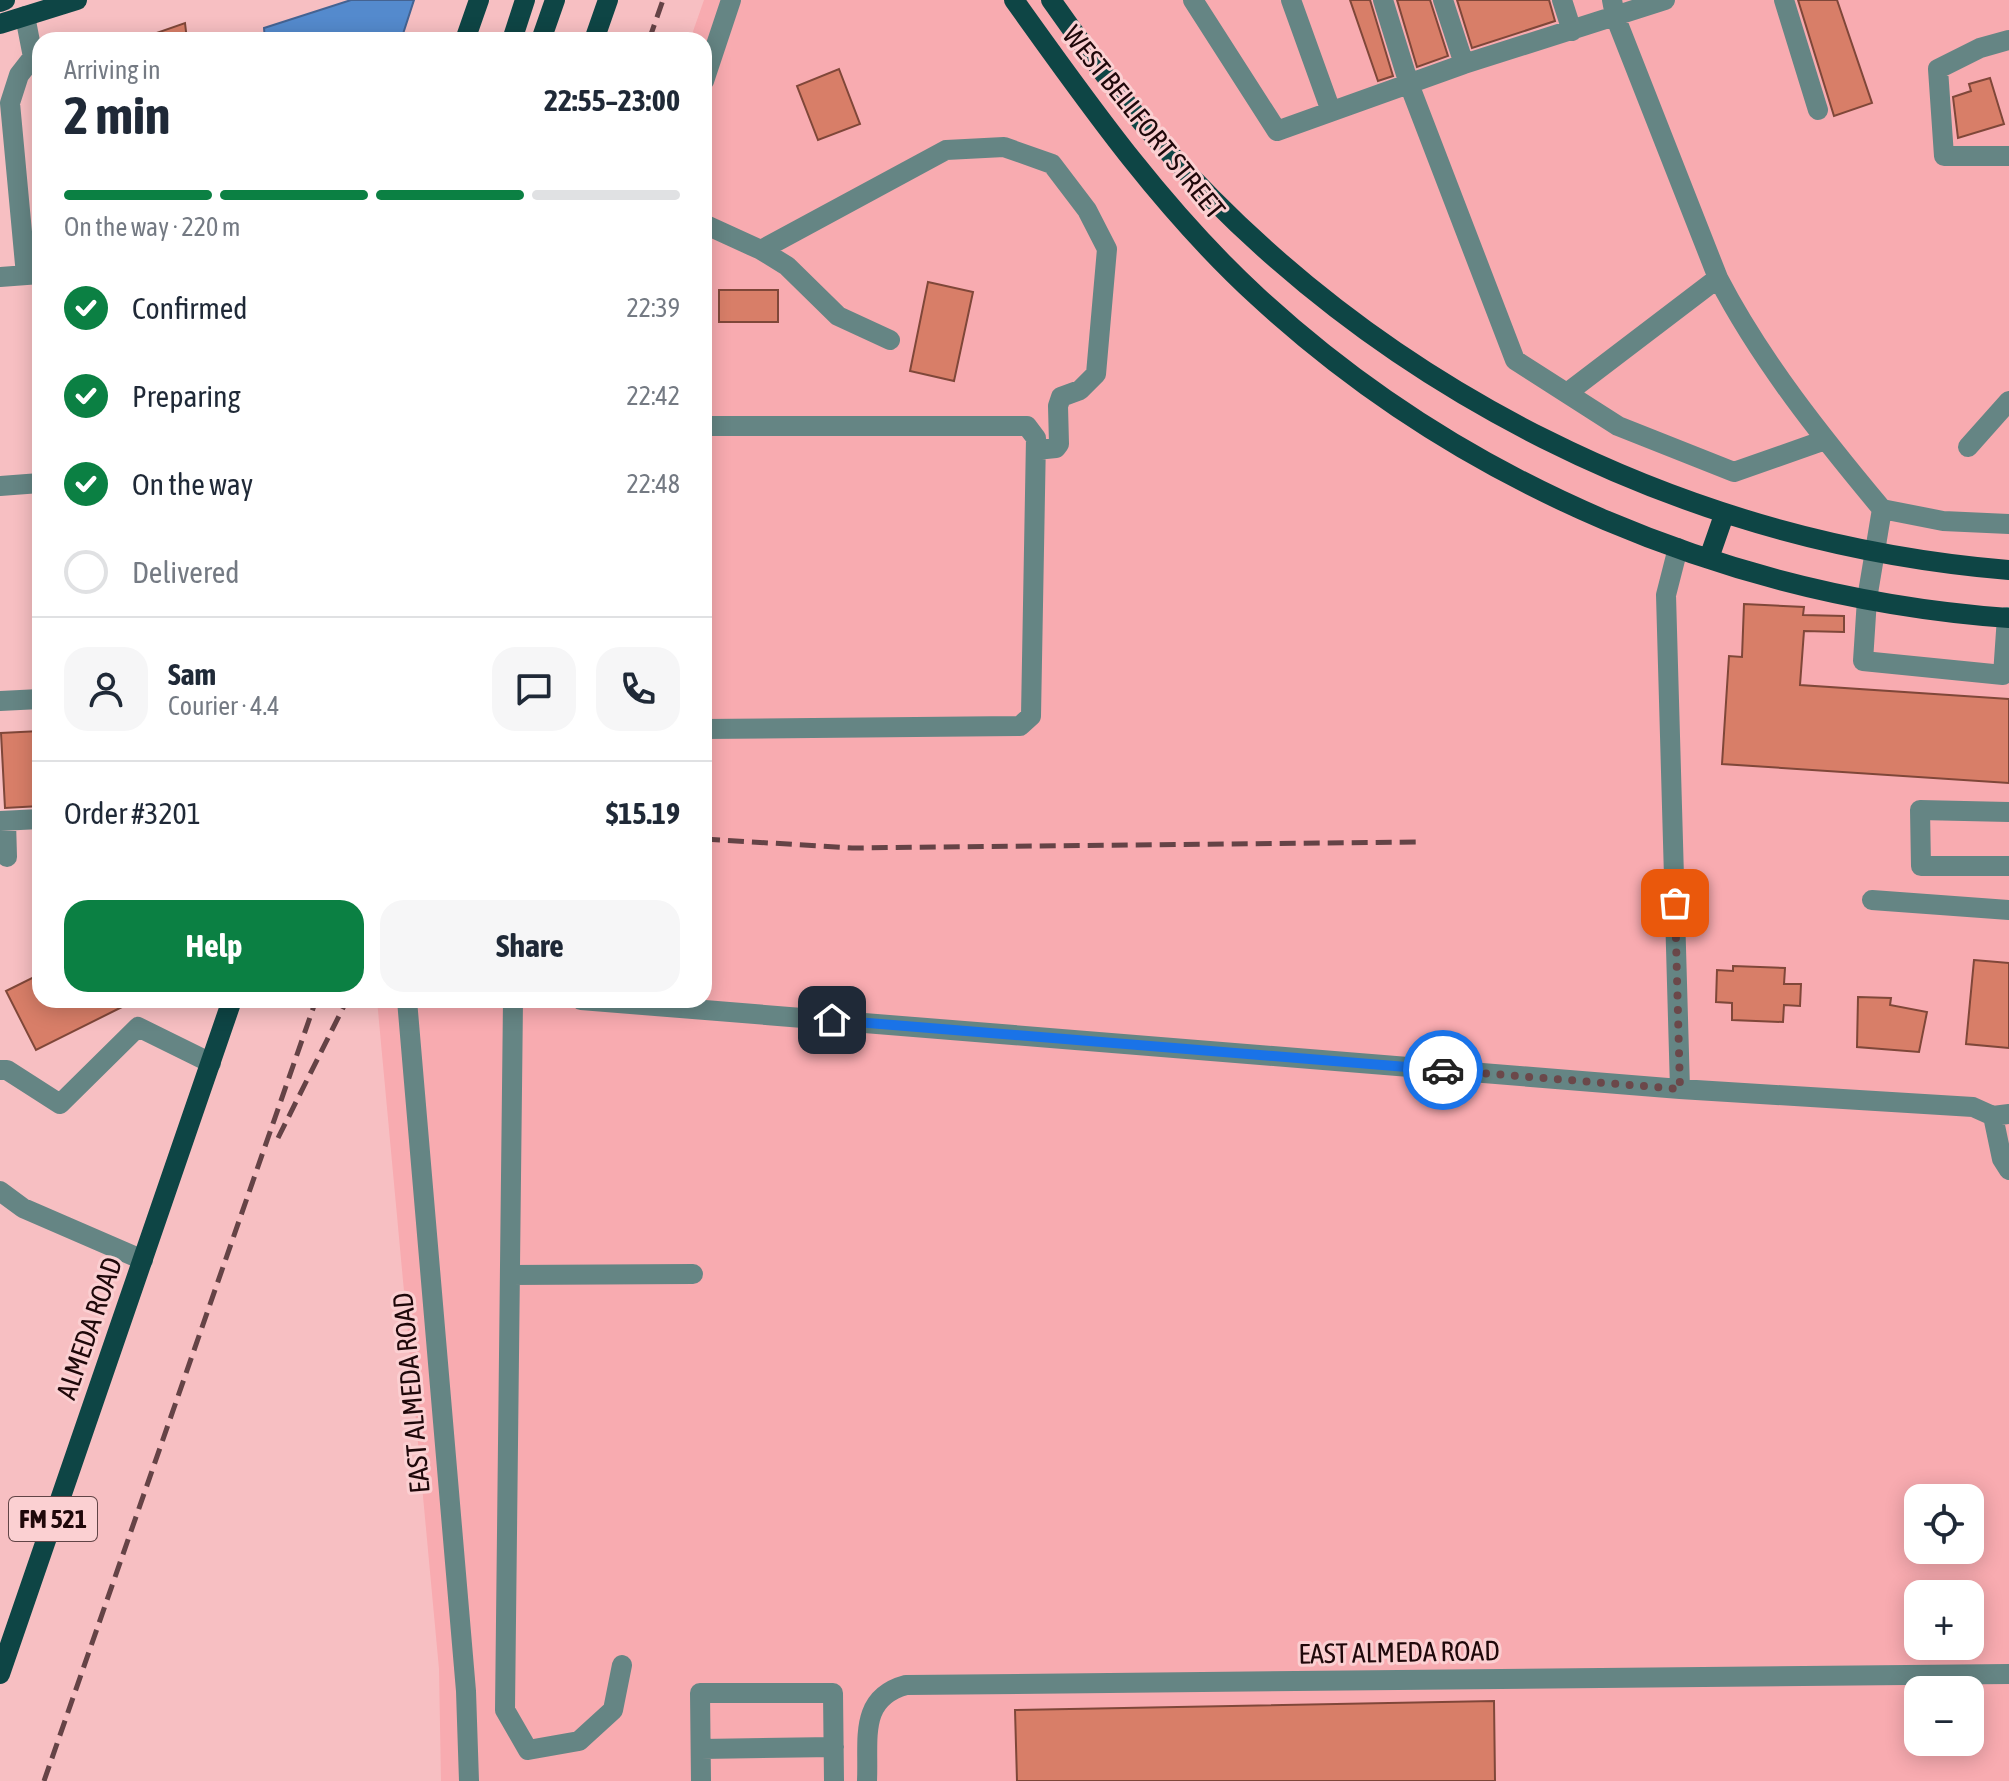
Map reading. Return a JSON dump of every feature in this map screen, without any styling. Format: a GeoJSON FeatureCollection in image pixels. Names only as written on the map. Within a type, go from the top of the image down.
{"type":"FeatureCollection","features":[{"type":"Feature","properties":{"kind":"main road"},"geometry":{"type":"LineString","coordinates":[[0,24],[77,0]]}},
{"type":"Feature","properties":{"kind":"main road"},"geometry":{"type":"LineString","coordinates":[[468,32],[479,0]]}},
{"type":"Feature","properties":{"kind":"main road"},"geometry":{"type":"LineString","coordinates":[[515,32],[525,0]]}},
{"type":"Feature","properties":{"kind":"main road"},"geometry":{"type":"LineString","coordinates":[[544,32],[555,0]]}},
{"type":"Feature","properties":{"kind":"main road","name":"WEST BELLFORT STREET"},"geometry":{"type":"LineString","coordinates":[[1014,0],[1145,177],[1227,266],[1288,324],[1407,416],[1515,478],[1597,517],[1678,548],[1775,578],[1867,599],[2008,618]]}},
{"type":"Feature","properties":{"kind":"main road","name":"WEST BELLFORT STREET"},"geometry":{"type":"LineString","coordinates":[[1051,0],[1122,99],[1186,172],[1266,249],[1396,351],[1486,409],[1554,445],[1635,481],[1724,515],[1874,553],[2009,570]]}},
{"type":"Feature","properties":{"kind":"main road"},"geometry":{"type":"LineString","coordinates":[[596,32],[604,5]]}},
{"type":"Feature","properties":{"kind":"main road"},"geometry":{"type":"LineString","coordinates":[[1709,558],[1724,515]]}},
{"type":"Feature","properties":{"kind":"main road","name":"ALMEDA ROAD"},"geometry":{"type":"LineString","coordinates":[[0,1674],[229,1008]]}},
{"type":"Feature","properties":{"kind":"street"},"geometry":{"type":"LineString","coordinates":[[712,57],[731,0]]}},
{"type":"Feature","properties":{"kind":"street"},"geometry":{"type":"LineString","coordinates":[[1193,0],[1277,131],[1464,64],[1572,31],[1614,8],[1665,0]]}},
{"type":"Feature","properties":{"kind":"street"},"geometry":{"type":"LineString","coordinates":[[1291,0],[1331,111]]}},
{"type":"Feature","properties":{"kind":"street"},"geometry":{"type":"LineString","coordinates":[[1383,0],[1409,84],[1515,360],[1618,426],[1734,472],[1825,440]]}},
{"type":"Feature","properties":{"kind":"street"},"geometry":{"type":"LineString","coordinates":[[1443,0],[1464,64]]}},
{"type":"Feature","properties":{"kind":"street"},"geometry":{"type":"LineString","coordinates":[[1562,0],[1572,31]]}},
{"type":"Feature","properties":{"kind":"street"},"geometry":{"type":"LineString","coordinates":[[1784,0],[1818,110]]}},
{"type":"Feature","properties":{"kind":"street"},"geometry":{"type":"LineString","coordinates":[[1614,8],[1718,278],[1736,313],[1825,440],[1882,509],[1943,521],[2009,524]]}},
{"type":"Feature","properties":{"kind":"street"},"geometry":{"type":"LineString","coordinates":[[25,16],[32,52]]}},
{"type":"Feature","properties":{"kind":"street"},"geometry":{"type":"LineString","coordinates":[[2009,40],[1980,48],[1938,69],[1944,156],[2009,156]]}},
{"type":"Feature","properties":{"kind":"street"},"geometry":{"type":"LineString","coordinates":[[32,58],[19,75],[10,103],[32,268]]}},
{"type":"Feature","properties":{"kind":"street"},"geometry":{"type":"LineString","coordinates":[[761,250],[946,150],[1004,147],[1052,164],[1087,210],[1107,249],[1096,374],[1080,390],[1061,397],[1058,406],[1059,444],[1056,448],[1036,450]]}},
{"type":"Feature","properties":{"kind":"street"},"geometry":{"type":"LineString","coordinates":[[712,228],[761,250],[787,266],[838,316],[890,340]]}},
{"type":"Feature","properties":{"kind":"street"},"geometry":{"type":"LineString","coordinates":[[0,277],[32,275]]}},
{"type":"Feature","properties":{"kind":"street"},"geometry":{"type":"LineString","coordinates":[[1567,393],[1718,278]]}},
{"type":"Feature","properties":{"kind":"street"},"geometry":{"type":"LineString","coordinates":[[1968,447],[2009,401]]}},
{"type":"Feature","properties":{"kind":"street"},"geometry":{"type":"LineString","coordinates":[[712,426],[1027,426],[1036,438],[1031,716],[1020,726],[712,729]]}},
{"type":"Feature","properties":{"kind":"street"},"geometry":{"type":"LineString","coordinates":[[0,486],[32,484]]}},
{"type":"Feature","properties":{"kind":"street"},"geometry":{"type":"LineString","coordinates":[[1882,509],[1867,599],[1863,661],[2003,675],[2008,618]]}},
{"type":"Feature","properties":{"kind":"street"},"geometry":{"type":"LineString","coordinates":[[1678,548],[1666,595],[1680,1089]]}},
{"type":"Feature","properties":{"kind":"street"},"geometry":{"type":"LineString","coordinates":[[0,701],[32,699]]}},
{"type":"Feature","properties":{"kind":"street"},"geometry":{"type":"LineString","coordinates":[[2009,812],[1920,810],[1921,866],[2009,866]]}},
{"type":"Feature","properties":{"kind":"street"},"geometry":{"type":"LineString","coordinates":[[7,857],[3,821],[32,819]]}},
{"type":"Feature","properties":{"kind":"street"},"geometry":{"type":"LineString","coordinates":[[1872,900],[2009,910]]}},
{"type":"Feature","properties":{"kind":"street","name":"EAST ALMEDA ROAD"},"geometry":{"type":"LineString","coordinates":[[408,1008],[466,1691],[469,1781]]}},
{"type":"Feature","properties":{"kind":"street"},"geometry":{"type":"LineString","coordinates":[[513,1008],[505,1710],[528,1750],[579,1741],[613,1710],[622,1665]]}},
{"type":"Feature","properties":{"kind":"street"},"geometry":{"type":"LineString","coordinates":[[680,1008],[1680,1089],[1973,1107],[2001,1115],[2002,1159],[2009,1170]]}},
{"type":"Feature","properties":{"kind":"street"},"geometry":{"type":"LineString","coordinates":[[0,1070],[7,1070],[60,1104],[138,1027],[211,1063]]}},
{"type":"Feature","properties":{"kind":"street"},"geometry":{"type":"LineString","coordinates":[[0,1191],[23,1208],[143,1260]]}},
{"type":"Feature","properties":{"kind":"street"},"geometry":{"type":"LineString","coordinates":[[0,1211],[23,1208]]}},
{"type":"Feature","properties":{"kind":"street"},"geometry":{"type":"LineString","coordinates":[[510,1275],[693,1274]]}},
{"type":"Feature","properties":{"kind":"street","name":"EAST ALMEDA ROAD"},"geometry":{"type":"LineString","coordinates":[[867,1781],[870,1715],[875,1701],[889,1689],[906,1685],[2009,1674]]}},
{"type":"Feature","properties":{"kind":"street"},"geometry":{"type":"LineString","coordinates":[[701,1781],[700,1693],[833,1693],[834,1781]]}},
{"type":"Feature","properties":{"kind":"street"},"geometry":{"type":"LineString","coordinates":[[701,1749],[834,1747]]}},
{"type":"Feature","properties":{"kind":"shaded area"},"geometry":{"type":"Polygon","coordinates":[[[704,0],[2009,0],[2009,1781],[441,1781],[439,1669],[378,1008],[712,1008],[712,32],[693,32],[704,0]]]}},
{"type":"Feature","properties":{"kind":"water"},"geometry":{"type":"Polygon","coordinates":[[[351,0],[414,0],[404,32],[264,32],[264,28],[351,0]]]}},
{"type":"Feature","properties":{"kind":"building"},"geometry":{"type":"Polygon","coordinates":[[[1350,0],[1370,0],[1393,76],[1378,81],[1350,0]]]}},
{"type":"Feature","properties":{"kind":"building"},"geometry":{"type":"Polygon","coordinates":[[[1397,0],[1430,0],[1448,56],[1417,67],[1397,0]]]}},
{"type":"Feature","properties":{"kind":"building"},"geometry":{"type":"Polygon","coordinates":[[[1457,0],[1549,0],[1555,21],[1472,48],[1457,0]]]}},
{"type":"Feature","properties":{"kind":"building"},"geometry":{"type":"Polygon","coordinates":[[[1798,0],[1837,0],[1872,103],[1834,116],[1798,0]]]}},
{"type":"Feature","properties":{"kind":"building"},"geometry":{"type":"Polygon","coordinates":[[[185,23],[186,32],[159,32],[185,23]]]}},
{"type":"Feature","properties":{"kind":"building"},"geometry":{"type":"Polygon","coordinates":[[[839,69],[860,124],[818,140],[797,86],[839,69]]]}},
{"type":"Feature","properties":{"kind":"building"},"geometry":{"type":"Polygon","coordinates":[[[1990,78],[2004,124],[1958,138],[1953,97],[1971,91],[1969,84],[1990,78]]]}},
{"type":"Feature","properties":{"kind":"building"},"geometry":{"type":"Polygon","coordinates":[[[928,282],[973,292],[954,381],[910,371],[928,282]]]}},
{"type":"Feature","properties":{"kind":"building"},"geometry":{"type":"Polygon","coordinates":[[[719,290],[778,290],[778,322],[719,322],[719,290]]]}},
{"type":"Feature","properties":{"kind":"building"},"geometry":{"type":"Polygon","coordinates":[[[1744,604],[1804,607],[1803,615],[1844,616],[1844,632],[1804,631],[1800,685],[2009,699],[2009,783],[1722,764],[1729,656],[1742,657],[1744,604]]]}},
{"type":"Feature","properties":{"kind":"building"},"geometry":{"type":"Polygon","coordinates":[[[32,731],[32,806],[5,808],[1,733],[32,731]]]}},
{"type":"Feature","properties":{"kind":"building"},"geometry":{"type":"Polygon","coordinates":[[[1974,960],[2009,963],[2009,1048],[1966,1044],[1974,960]]]}},
{"type":"Feature","properties":{"kind":"building"},"geometry":{"type":"Polygon","coordinates":[[[1733,966],[1785,968],[1784,984],[1801,984],[1800,1006],[1784,1005],[1783,1022],[1732,1020],[1732,1003],[1716,1002],[1717,970],[1733,971],[1733,966]]]}},
{"type":"Feature","properties":{"kind":"building"},"geometry":{"type":"Polygon","coordinates":[[[32,978],[32,1008],[120,1008],[36,1050],[6,991],[32,978]]]}},
{"type":"Feature","properties":{"kind":"building"},"geometry":{"type":"Polygon","coordinates":[[[1858,997],[1891,998],[1890,1005],[1927,1012],[1919,1052],[1857,1047],[1858,997]]]}},
{"type":"Feature","properties":{"kind":"building"},"geometry":{"type":"Polygon","coordinates":[[[1494,1701],[1495,1781],[1017,1781],[1015,1710],[1494,1701]]]}},
{"type":"Feature","properties":{"kind":"railway"},"geometry":{"type":"LineString","coordinates":[[652,32],[663,0]]}},
{"type":"Feature","properties":{"kind":"railway"},"geometry":{"type":"LineString","coordinates":[[712,839],[852,848],[1421,842]]}},
{"type":"Feature","properties":{"kind":"railway"},"geometry":{"type":"LineString","coordinates":[[44,1781],[313,1008]]}},
{"type":"Feature","properties":{"kind":"railway"},"geometry":{"type":"LineString","coordinates":[[278,1138],[343,1008]]}},
{"type":"Feature","properties":{"kind":"way so far"},"geometry":{"type":"LineString","coordinates":[[1443,1070],[1680,1089],[1675,903]]}},
{"type":"Feature","properties":{"kind":"route"},"geometry":{"type":"LineString","coordinates":[[832,1020],[1443,1070]]}}]}
